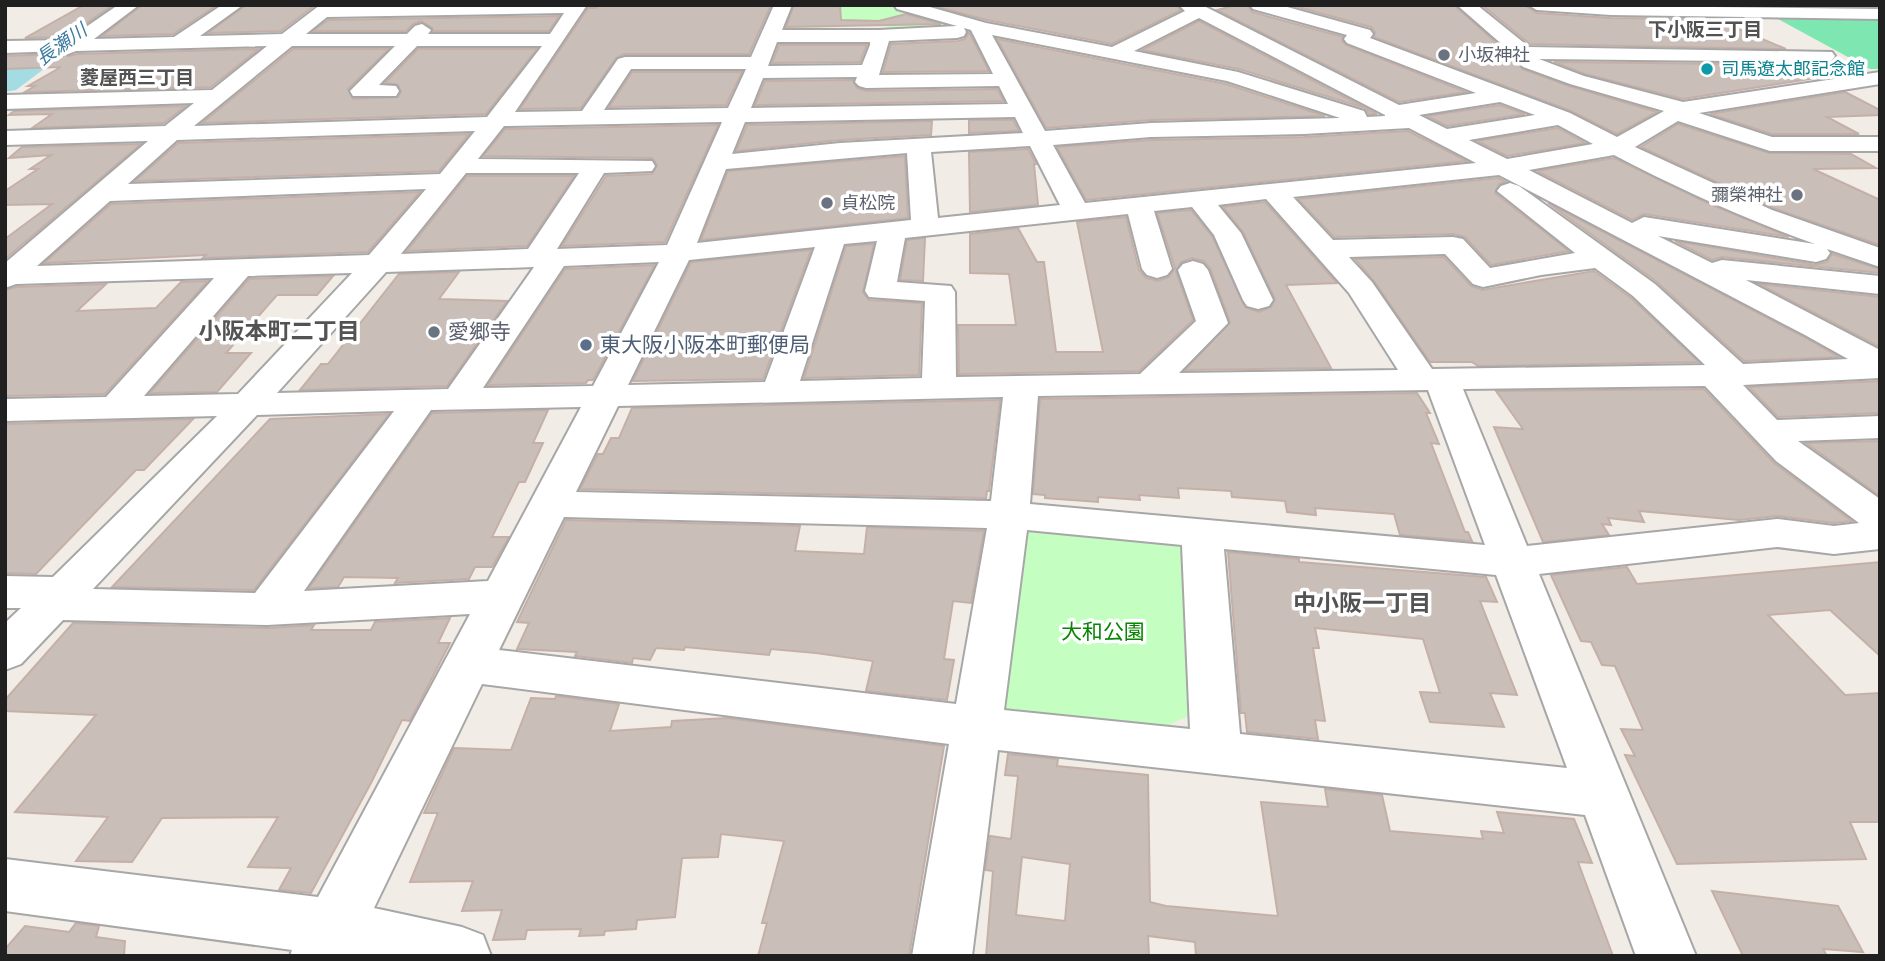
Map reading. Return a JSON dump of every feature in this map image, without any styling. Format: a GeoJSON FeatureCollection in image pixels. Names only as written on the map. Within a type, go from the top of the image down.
{"type":"FeatureCollection","features":[{"type":"Feature","properties":{"kind":"street"},"geometry":{"type":"LineString","coordinates":[[5,96],[19,73],[106,5]]}},
{"type":"Feature","properties":{"kind":"street"},"geometry":{"type":"LineString","coordinates":[[5,47],[43,56],[72,46],[130,5]]}},
{"type":"Feature","properties":{"kind":"street"},"geometry":{"type":"LineString","coordinates":[[179,42],[234,5]]}},
{"type":"Feature","properties":{"kind":"street"},"geometry":{"type":"LineString","coordinates":[[326,941],[678,253],[783,5]]}},
{"type":"Feature","properties":{"kind":"street"},"geometry":{"type":"LineString","coordinates":[[1259,5],[1363,34],[1353,39],[1562,118],[1677,178],[1762,216],[1880,259]]}},
{"type":"Feature","properties":{"kind":"street"},"geometry":{"type":"LineString","coordinates":[[1465,5],[1507,53],[1577,80],[1679,111],[1770,144],[1880,144]]}},
{"type":"Feature","properties":{"kind":"street"},"geometry":{"type":"LineString","coordinates":[[1537,5],[1880,14]]}},
{"type":"Feature","properties":{"kind":"street"},"geometry":{"type":"LineString","coordinates":[[7,277],[171,133],[327,8],[578,6]]}},
{"type":"Feature","properties":{"kind":"street"},"geometry":{"type":"LineString","coordinates":[[5,652],[249,404],[379,262],[496,122],[578,6]]}},
{"type":"Feature","properties":{"kind":"street"},"geometry":{"type":"LineString","coordinates":[[388,91],[361,91],[442,7]]}},
{"type":"Feature","properties":{"kind":"street"},"geometry":{"type":"LineString","coordinates":[[919,7],[981,30],[1222,74],[1395,119],[1443,136],[1816,328],[1880,366]]}},
{"type":"Feature","properties":{"kind":"street"},"geometry":{"type":"LineString","coordinates":[[1115,53],[1166,27],[1194,8],[1395,119]]}},
{"type":"Feature","properties":{"kind":"street"},"geometry":{"type":"LineString","coordinates":[[1739,9],[1870,84]]}},
{"type":"Feature","properties":{"kind":"street"},"geometry":{"type":"LineString","coordinates":[[1152,11],[1166,27]]}},
{"type":"Feature","properties":{"kind":"street"},"geometry":{"type":"LineString","coordinates":[[770,36],[879,36],[981,30]]}},
{"type":"Feature","properties":{"kind":"street"},"geometry":{"type":"LineString","coordinates":[[981,30],[1076,210]]}},
{"type":"Feature","properties":{"kind":"street"},"geometry":{"type":"LineString","coordinates":[[879,36],[880,46],[866,82],[1006,80]]}},
{"type":"Feature","properties":{"kind":"street"},"geometry":{"type":"LineString","coordinates":[[72,46],[287,40],[555,40]]}},
{"type":"Feature","properties":{"kind":"street"},"geometry":{"type":"LineString","coordinates":[[1507,53],[1825,56]]}},
{"type":"Feature","properties":{"kind":"street"},"geometry":{"type":"LineString","coordinates":[[588,118],[625,63],[870,71]]}},
{"type":"Feature","properties":{"kind":"street"},"geometry":{"type":"LineString","coordinates":[[1222,74],[1230,111]]}},
{"type":"Feature","properties":{"kind":"street"},"geometry":{"type":"LineString","coordinates":[[7,277],[678,253],[1505,167],[1617,147],[1679,111],[1870,84]]}},
{"type":"Feature","properties":{"kind":"street"},"geometry":{"type":"LineString","coordinates":[[715,163],[840,150],[1123,134],[1230,111],[1304,127],[1395,119],[1506,95]]}},
{"type":"Feature","properties":{"kind":"street"},"geometry":{"type":"LineString","coordinates":[[5,102],[218,96]]}},
{"type":"Feature","properties":{"kind":"street"},"geometry":{"type":"LineString","coordinates":[[5,138],[588,118],[1023,110]]}},
{"type":"Feature","properties":{"kind":"street"},"geometry":{"type":"LineString","coordinates":[[1443,136],[1562,118]]}},
{"type":"Feature","properties":{"kind":"street"},"geometry":{"type":"LineString","coordinates":[[1304,127],[1346,182]]}},
{"type":"Feature","properties":{"kind":"street"},"geometry":{"type":"LineString","coordinates":[[918,145],[925,226]]}},
{"type":"Feature","properties":{"kind":"street"},"geometry":{"type":"LineString","coordinates":[[104,193],[596,166],[643,166]]}},
{"type":"Feature","properties":{"kind":"street"},"geometry":{"type":"LineString","coordinates":[[458,400],[546,257],[596,166]]}},
{"type":"Feature","properties":{"kind":"street"},"geometry":{"type":"LineString","coordinates":[[1476,170],[1535,206],[1644,290],[1725,375],[1768,431],[1789,453],[1880,519]]}},
{"type":"Feature","properties":{"kind":"street"},"geometry":{"type":"LineString","coordinates":[[1273,191],[1361,288],[1431,379],[1513,562],[1666,956]]}},
{"type":"Feature","properties":{"kind":"street"},"geometry":{"type":"LineString","coordinates":[[1199,199],[1227,233],[1258,300]]}},
{"type":"Feature","properties":{"kind":"street"},"geometry":{"type":"LineString","coordinates":[[1139,204],[1157,269]]}},
{"type":"Feature","properties":{"kind":"street"},"geometry":{"type":"LineString","coordinates":[[1535,206],[1755,245],[1880,259]]}},
{"type":"Feature","properties":{"kind":"street"},"geometry":{"type":"LineString","coordinates":[[893,230],[880,291],[940,292],[939,388]]}},
{"type":"Feature","properties":{"kind":"street"},"geometry":{"type":"LineString","coordinates":[[779,392],[833,236]]}},
{"type":"Feature","properties":{"kind":"street"},"geometry":{"type":"LineString","coordinates":[[1325,249],[1453,245],[1483,278],[1541,266],[1601,259]]}},
{"type":"Feature","properties":{"kind":"street"},"geometry":{"type":"LineString","coordinates":[[1695,265],[1758,274],[1833,278],[1880,285]]}},
{"type":"Feature","properties":{"kind":"street"},"geometry":{"type":"LineString","coordinates":[[116,407],[241,267]]}},
{"type":"Feature","properties":{"kind":"street"},"geometry":{"type":"LineString","coordinates":[[1149,384],[1212,323],[1193,270]]}},
{"type":"Feature","properties":{"kind":"street"},"geometry":{"type":"LineString","coordinates":[[5,410],[1022,386],[1725,375],[1880,366]]}},
{"type":"Feature","properties":{"kind":"street"},"geometry":{"type":"LineString","coordinates":[[942,956],[1009,515],[1022,386]]}},
{"type":"Feature","properties":{"kind":"street"},"geometry":{"type":"LineString","coordinates":[[267,610],[420,401]]}},
{"type":"Feature","properties":{"kind":"street"},"geometry":{"type":"LineString","coordinates":[[1768,431],[1880,427]]}},
{"type":"Feature","properties":{"kind":"street"},"geometry":{"type":"LineString","coordinates":[[548,503],[1009,515],[1513,562],[1777,533],[1834,540],[1880,535]]}},
{"type":"Feature","properties":{"kind":"street"},"geometry":{"type":"LineString","coordinates":[[1202,533],[1216,753]]}},
{"type":"Feature","properties":{"kind":"street"},"geometry":{"type":"LineString","coordinates":[[5,592],[58,599],[267,610],[502,596]]}},
{"type":"Feature","properties":{"kind":"street"},"geometry":{"type":"LineString","coordinates":[[467,664],[976,727],[1605,795]]}},
{"type":"Feature","properties":{"kind":"street"},"geometry":{"type":"LineString","coordinates":[[5,885],[326,941],[462,956]]}},
{"type":"Feature","properties":{"kind":"green space"},"geometry":{"type":"Polygon","coordinates":[[[896,5],[976,29],[884,33],[889,21],[839,20],[823,24],[816,34],[779,34],[790,7],[896,5]]]}},
{"type":"Feature","properties":{"kind":"green space"},"geometry":{"type":"Polygon","coordinates":[[[1776,18],[1880,20],[1880,69],[1870,69],[1776,18]]]}},
{"type":"Feature","properties":{"kind":"green space","name":"大和公園"},"geometry":{"type":"Polygon","coordinates":[[[1026,528],[1186,546],[1200,711],[1166,726],[1003,713],[1026,528]]]}},
{"type":"Feature","properties":{"kind":"building"},"geometry":{"type":"Polygon","coordinates":[[[84,5],[113,5],[66,37],[25,38],[84,5]]]}},
{"type":"Feature","properties":{"kind":"building"},"geometry":{"type":"Polygon","coordinates":[[[142,5],[217,5],[173,34],[102,36],[142,5]]]}},
{"type":"Feature","properties":{"kind":"building"},"geometry":{"type":"Polygon","coordinates":[[[246,5],[315,5],[281,31],[208,33],[246,5]]]}},
{"type":"Feature","properties":{"kind":"building"},"geometry":{"type":"Polygon","coordinates":[[[598,5],[771,5],[749,54],[624,54],[616,58],[581,108],[520,109],[588,8],[596,8],[598,5]]]}},
{"type":"Feature","properties":{"kind":"building"},"geometry":{"type":"Polygon","coordinates":[[[794,5],[840,5],[841,20],[879,21],[906,14],[941,24],[786,27],[794,5]]]}},
{"type":"Feature","properties":{"kind":"building"},"geometry":{"type":"Polygon","coordinates":[[[1176,5],[1181,10],[1112,44],[987,20],[938,7],[1176,5]]]}},
{"type":"Feature","properties":{"kind":"building"},"geometry":{"type":"Polygon","coordinates":[[[1248,5],[1252,12],[1343,37],[1342,41],[1346,45],[1466,92],[1399,102],[1217,10],[1248,5]]]}},
{"type":"Feature","properties":{"kind":"building"},"geometry":{"type":"Polygon","coordinates":[[[1291,5],[1454,5],[1500,46],[1492,53],[1498,60],[1518,61],[1522,69],[1657,112],[1617,134],[1571,111],[1374,37],[1375,32],[1371,27],[1291,5]]]}},
{"type":"Feature","properties":{"kind":"building"},"geometry":{"type":"Polygon","coordinates":[[[1482,5],[1526,6],[1537,13],[1611,18],[1715,19],[1786,49],[1530,44],[1482,5]]]}},
{"type":"Feature","properties":{"kind":"building"},"geometry":{"type":"Polygon","coordinates":[[[559,16],[549,31],[433,31],[421,21],[406,31],[313,31],[328,20],[559,16]]]}},
{"type":"Feature","properties":{"kind":"building"},"geometry":{"type":"Polygon","coordinates":[[[1199,21],[1377,114],[1369,114],[1365,108],[1239,69],[1142,50],[1199,21]]]}},
{"type":"Feature","properties":{"kind":"building"},"geometry":{"type":"Polygon","coordinates":[[[969,32],[989,71],[883,72],[891,44],[958,41],[965,39],[969,32]]]}},
{"type":"Feature","properties":{"kind":"building"},"geometry":{"type":"Polygon","coordinates":[[[997,39],[1226,84],[1325,116],[1151,120],[1046,128],[997,39]]]}},
{"type":"Feature","properties":{"kind":"building"},"geometry":{"type":"Polygon","coordinates":[[[779,45],[867,45],[860,62],[772,63],[779,45]]]}},
{"type":"Feature","properties":{"kind":"building"},"geometry":{"type":"Polygon","coordinates":[[[259,49],[211,87],[25,92],[35,86],[28,86],[61,67],[5,69],[5,56],[259,49]]]}},
{"type":"Feature","properties":{"kind":"building"},"geometry":{"type":"Polygon","coordinates":[[[293,49],[389,49],[348,89],[353,99],[398,97],[401,92],[398,85],[385,83],[418,49],[537,49],[486,114],[202,123],[293,49]]]}},
{"type":"Feature","properties":{"kind":"building"},"geometry":{"type":"Polygon","coordinates":[[[1554,62],[1825,65],[1847,73],[1683,99],[1585,74],[1554,62]]]}},
{"type":"Feature","properties":{"kind":"building"},"geometry":{"type":"Polygon","coordinates":[[[632,72],[742,72],[726,105],[609,107],[632,72]]]}},
{"type":"Feature","properties":{"kind":"building"},"geometry":{"type":"Polygon","coordinates":[[[853,80],[857,88],[866,91],[997,89],[1004,101],[755,105],[765,81],[853,80]]]}},
{"type":"Feature","properties":{"kind":"building"},"geometry":{"type":"Polygon","coordinates":[[[1845,92],[1880,110],[1880,115],[1827,117],[1859,134],[1772,134],[1710,114],[1845,92]]]}},
{"type":"Feature","properties":{"kind":"building"},"geometry":{"type":"Polygon","coordinates":[[[1500,105],[1525,114],[1447,126],[1427,116],[1500,105]]]}},
{"type":"Feature","properties":{"kind":"building"},"geometry":{"type":"Polygon","coordinates":[[[186,106],[164,123],[32,128],[52,114],[9,115],[14,111],[186,106]]]}},
{"type":"Feature","properties":{"kind":"building"},"geometry":{"type":"Polygon","coordinates":[[[969,120],[1013,120],[1019,131],[969,133],[969,120]]]}},
{"type":"Feature","properties":{"kind":"building"},"geometry":{"type":"Polygon","coordinates":[[[932,121],[931,135],[840,140],[736,151],[747,125],[932,121]]]}},
{"type":"Feature","properties":{"kind":"building"},"geometry":{"type":"Polygon","coordinates":[[[1678,124],[1769,153],[1851,154],[1876,168],[1813,169],[1880,200],[1880,245],[1773,208],[1641,147],[1678,124]]]}},
{"type":"Feature","properties":{"kind":"building"},"geometry":{"type":"Polygon","coordinates":[[[718,125],[665,242],[562,246],[606,176],[652,174],[657,165],[652,158],[483,156],[505,129],[718,125]]]}},
{"type":"Feature","properties":{"kind":"building"},"geometry":{"type":"Polygon","coordinates":[[[1558,128],[1585,143],[1507,156],[1477,141],[1558,128]]]}},
{"type":"Feature","properties":{"kind":"building"},"geometry":{"type":"Polygon","coordinates":[[[1408,131],[1467,161],[1086,200],[1057,147],[1151,140],[1304,137],[1408,131]]]}},
{"type":"Feature","properties":{"kind":"building"},"geometry":{"type":"Polygon","coordinates":[[[469,134],[439,171],[135,181],[178,143],[469,134]]]}},
{"type":"Feature","properties":{"kind":"building"},"geometry":{"type":"Polygon","coordinates":[[[141,144],[5,259],[5,239],[52,204],[5,205],[5,191],[38,169],[30,169],[51,155],[9,158],[22,147],[141,144]]]}},
{"type":"Feature","properties":{"kind":"building"},"geometry":{"type":"Polygon","coordinates":[[[1028,149],[1036,164],[1038,205],[970,212],[969,152],[1028,149]]]}},
{"type":"Feature","properties":{"kind":"building"},"geometry":{"type":"Polygon","coordinates":[[[905,156],[908,218],[701,240],[728,171],[905,156]]]}},
{"type":"Feature","properties":{"kind":"building"},"geometry":{"type":"Polygon","coordinates":[[[1614,158],[1712,205],[1789,237],[1644,214],[1632,220],[1537,171],[1614,158]]]}},
{"type":"Feature","properties":{"kind":"building"},"geometry":{"type":"Polygon","coordinates":[[[467,176],[574,176],[527,246],[407,251],[467,176]]]}},
{"type":"Feature","properties":{"kind":"building"},"geometry":{"type":"Polygon","coordinates":[[[1498,178],[1506,182],[1499,184],[1495,193],[1569,251],[1491,265],[1465,237],[1454,234],[1334,237],[1298,199],[1498,178]]]}},
{"type":"Feature","properties":{"kind":"building"},"geometry":{"type":"Polygon","coordinates":[[[420,192],[368,252],[203,258],[206,255],[44,263],[111,204],[420,192]]]}},
{"type":"Feature","properties":{"kind":"building"},"geometry":{"type":"Polygon","coordinates":[[[1265,202],[1337,283],[1286,285],[1331,368],[1185,370],[1230,322],[1210,268],[1204,261],[1192,258],[1181,262],[1176,271],[1193,320],[1139,371],[959,374],[958,325],[1016,325],[1009,274],[970,273],[970,234],[1018,228],[1037,262],[1044,262],[1056,352],[1103,352],[1077,222],[1126,217],[1139,270],[1146,278],[1158,281],[1169,277],[1175,268],[1157,213],[1191,210],[1212,236],[1245,307],[1259,312],[1271,307],[1275,299],[1243,232],[1223,207],[1265,202]]]}},
{"type":"Feature","properties":{"kind":"building"},"geometry":{"type":"Polygon","coordinates":[[[1548,203],[1839,357],[1744,361],[1657,282],[1548,203]]]}},
{"type":"Feature","properties":{"kind":"building"},"geometry":{"type":"Polygon","coordinates":[[[925,238],[923,281],[900,280],[907,240],[925,238]]]}},
{"type":"Feature","properties":{"kind":"building"},"geometry":{"type":"Polygon","coordinates":[[[1675,241],[1816,265],[1827,262],[1832,254],[1880,269],[1880,273],[1722,257],[1712,260],[1675,241]]]}},
{"type":"Feature","properties":{"kind":"building"},"geometry":{"type":"Polygon","coordinates":[[[874,244],[863,292],[869,300],[922,303],[919,375],[804,378],[846,246],[874,244]]]}},
{"type":"Feature","properties":{"kind":"building"},"geometry":{"type":"Polygon","coordinates":[[[811,250],[763,379],[633,381],[691,262],[811,250]]]}},
{"type":"Feature","properties":{"kind":"building"},"geometry":{"type":"Polygon","coordinates":[[[1444,257],[1471,286],[1482,290],[1594,271],[1631,298],[1699,362],[1478,366],[1472,362],[1430,362],[1374,281],[1355,259],[1444,257]]]}},
{"type":"Feature","properties":{"kind":"building"},"geometry":{"type":"Polygon","coordinates":[[[655,265],[593,380],[586,383],[488,385],[565,269],[655,265]]]}},
{"type":"Feature","properties":{"kind":"building"},"geometry":{"type":"Polygon","coordinates":[[[459,272],[439,299],[507,301],[447,386],[300,390],[321,364],[328,364],[399,274],[459,272]]]}},
{"type":"Feature","properties":{"kind":"building"},"geometry":{"type":"Polygon","coordinates":[[[333,276],[317,295],[277,295],[226,353],[251,353],[217,392],[150,393],[249,279],[333,276]]]}},
{"type":"Feature","properties":{"kind":"building"},"geometry":{"type":"Polygon","coordinates":[[[208,281],[105,394],[5,396],[5,290],[17,287],[106,284],[77,311],[156,308],[181,282],[208,281]]]}},
{"type":"Feature","properties":{"kind":"building"},"geometry":{"type":"Polygon","coordinates":[[[1759,284],[1880,297],[1880,347],[1759,284]]]}},
{"type":"Feature","properties":{"kind":"building"},"geometry":{"type":"Polygon","coordinates":[[[1880,381],[1880,413],[1778,417],[1749,387],[1880,381]]]}},
{"type":"Feature","properties":{"kind":"building"},"geometry":{"type":"Polygon","coordinates":[[[1704,389],[1774,463],[1852,521],[1834,523],[1777,516],[1739,520],[1639,511],[1644,522],[1608,518],[1611,525],[1602,524],[1609,535],[1543,542],[1494,427],[1523,429],[1496,391],[1704,389]]]}},
{"type":"Feature","properties":{"kind":"building"},"geometry":{"type":"Polygon","coordinates":[[[1417,393],[1430,413],[1426,413],[1439,444],[1431,443],[1465,532],[1468,532],[1472,541],[1400,535],[1394,514],[1315,508],[1316,515],[1287,512],[1285,501],[1232,497],[1231,491],[1178,488],[1179,498],[1139,495],[1140,500],[1098,497],[1098,502],[1045,498],[1045,495],[1033,494],[1040,399],[1417,393]]]}},
{"type":"Feature","properties":{"kind":"building"},"geometry":{"type":"Polygon","coordinates":[[[1000,400],[986,498],[580,489],[598,454],[603,454],[611,438],[619,438],[632,408],[1000,400]]]}},
{"type":"Feature","properties":{"kind":"building"},"geometry":{"type":"Polygon","coordinates":[[[548,410],[533,443],[543,443],[525,482],[519,482],[492,537],[509,537],[492,567],[475,567],[469,579],[395,583],[398,578],[344,577],[338,587],[309,588],[432,413],[548,410]]]}},
{"type":"Feature","properties":{"kind":"building"},"geometry":{"type":"Polygon","coordinates":[[[389,414],[254,590],[112,587],[270,419],[389,414]]]}},
{"type":"Feature","properties":{"kind":"building"},"geometry":{"type":"Polygon","coordinates":[[[193,419],[144,470],[136,470],[36,574],[5,573],[5,424],[193,419]]]}},
{"type":"Feature","properties":{"kind":"building"},"geometry":{"type":"Polygon","coordinates":[[[1880,441],[1880,496],[1806,443],[1880,441]]]}},
{"type":"Feature","properties":{"kind":"building"},"geometry":{"type":"Polygon","coordinates":[[[566,520],[800,526],[795,551],[864,554],[867,527],[984,531],[971,603],[953,601],[944,659],[954,660],[947,700],[866,691],[873,661],[816,653],[771,649],[769,655],[685,647],[684,650],[656,648],[650,660],[633,658],[632,663],[575,656],[577,652],[517,649],[529,623],[517,622],[566,520]]]}},
{"type":"Feature","properties":{"kind":"building"},"geometry":{"type":"Polygon","coordinates":[[[1228,552],[1299,559],[1299,562],[1486,577],[1497,602],[1480,601],[1517,695],[1490,693],[1504,727],[1430,722],[1420,692],[1440,693],[1423,639],[1315,628],[1319,648],[1313,648],[1325,721],[1315,720],[1318,739],[1247,732],[1245,713],[1241,713],[1228,552]]]}},
{"type":"Feature","properties":{"kind":"building"},"geometry":{"type":"Polygon","coordinates":[[[1880,562],[1880,656],[1830,610],[1768,615],[1845,695],[1880,693],[1880,822],[1850,822],[1866,859],[1677,864],[1625,755],[1635,756],[1621,729],[1643,730],[1615,666],[1602,665],[1591,642],[1581,641],[1551,575],[1627,567],[1637,584],[1880,562]]]}},
{"type":"Feature","properties":{"kind":"building"},"geometry":{"type":"Polygon","coordinates":[[[450,618],[438,643],[450,643],[410,721],[402,720],[311,893],[279,890],[291,868],[248,867],[278,817],[162,818],[132,862],[76,861],[108,817],[15,812],[96,715],[5,711],[5,700],[73,623],[267,628],[314,625],[311,630],[371,630],[375,622],[450,618]]]}},
{"type":"Feature","properties":{"kind":"building"},"geometry":{"type":"Polygon","coordinates":[[[556,696],[619,704],[610,731],[671,727],[672,721],[728,718],[944,746],[909,956],[758,956],[767,923],[762,923],[784,841],[721,834],[718,857],[682,858],[675,917],[637,920],[636,929],[605,931],[604,935],[579,936],[581,929],[527,930],[525,939],[493,940],[502,910],[462,911],[473,881],[410,882],[438,813],[424,813],[454,748],[511,750],[531,698],[555,699],[556,696]]]}},
{"type":"Feature","properties":{"kind":"building"},"geometry":{"type":"Polygon","coordinates":[[[1008,754],[1058,759],[1057,766],[1148,775],[1150,902],[1166,906],[1278,916],[1261,802],[1328,807],[1325,789],[1382,795],[1390,831],[1483,839],[1481,831],[1504,833],[1497,812],[1574,819],[1592,863],[1578,862],[1613,956],[1196,956],[1195,942],[1148,936],[1149,956],[986,956],[993,871],[985,870],[990,836],[1011,839],[1018,776],[1005,775],[1008,754]],[[1022,857],[1016,915],[1065,921],[1070,864],[1022,857]]]}},
{"type":"Feature","properties":{"kind":"building"},"geometry":{"type":"Polygon","coordinates":[[[1712,891],[1838,906],[1863,952],[1823,949],[1827,956],[1743,956],[1712,891]]]}},
{"type":"Feature","properties":{"kind":"building"},"geometry":{"type":"Polygon","coordinates":[[[76,923],[99,926],[96,937],[125,941],[124,956],[5,956],[5,949],[25,926],[69,932],[76,923]]]}},
{"type":"Feature","properties":{"kind":"waterway","name":"長瀬川"},"geometry":{"type":"LineString","coordinates":[[5,83],[116,5]]}},
{"type":"Feature","properties":{"kind":"place","name":"小坂神社"},"geometry":{"type":"Point","coordinates":[1444,55]}},
{"type":"Feature","properties":{"kind":"place","name":"司馬遼太郎記念館"},"geometry":{"type":"Point","coordinates":[1707,69]}},
{"type":"Feature","properties":{"kind":"place","name":"彌榮神社"},"geometry":{"type":"Point","coordinates":[1797,195]}},
{"type":"Feature","properties":{"kind":"place","name":"貞松院"},"geometry":{"type":"Point","coordinates":[827,203]}},
{"type":"Feature","properties":{"kind":"place","name":"愛郷寺"},"geometry":{"type":"Point","coordinates":[434,332]}},
{"type":"Feature","properties":{"kind":"place","name":"東大阪小阪本町郵便局"},"geometry":{"type":"Point","coordinates":[586,345]}},
{"type":"Feature","properties":{"kind":"district","name":"下小阪三丁目"},"geometry":{"type":"Point","coordinates":[1705,29]}},
{"type":"Feature","properties":{"kind":"district","name":"菱屋西三丁目"},"geometry":{"type":"Point","coordinates":[137,77]}},
{"type":"Feature","properties":{"kind":"district","name":"小阪本町二丁目"},"geometry":{"type":"Point","coordinates":[279,331]}},
{"type":"Feature","properties":{"kind":"district","name":"中小阪一丁目"},"geometry":{"type":"Point","coordinates":[1362,603]}}]}
